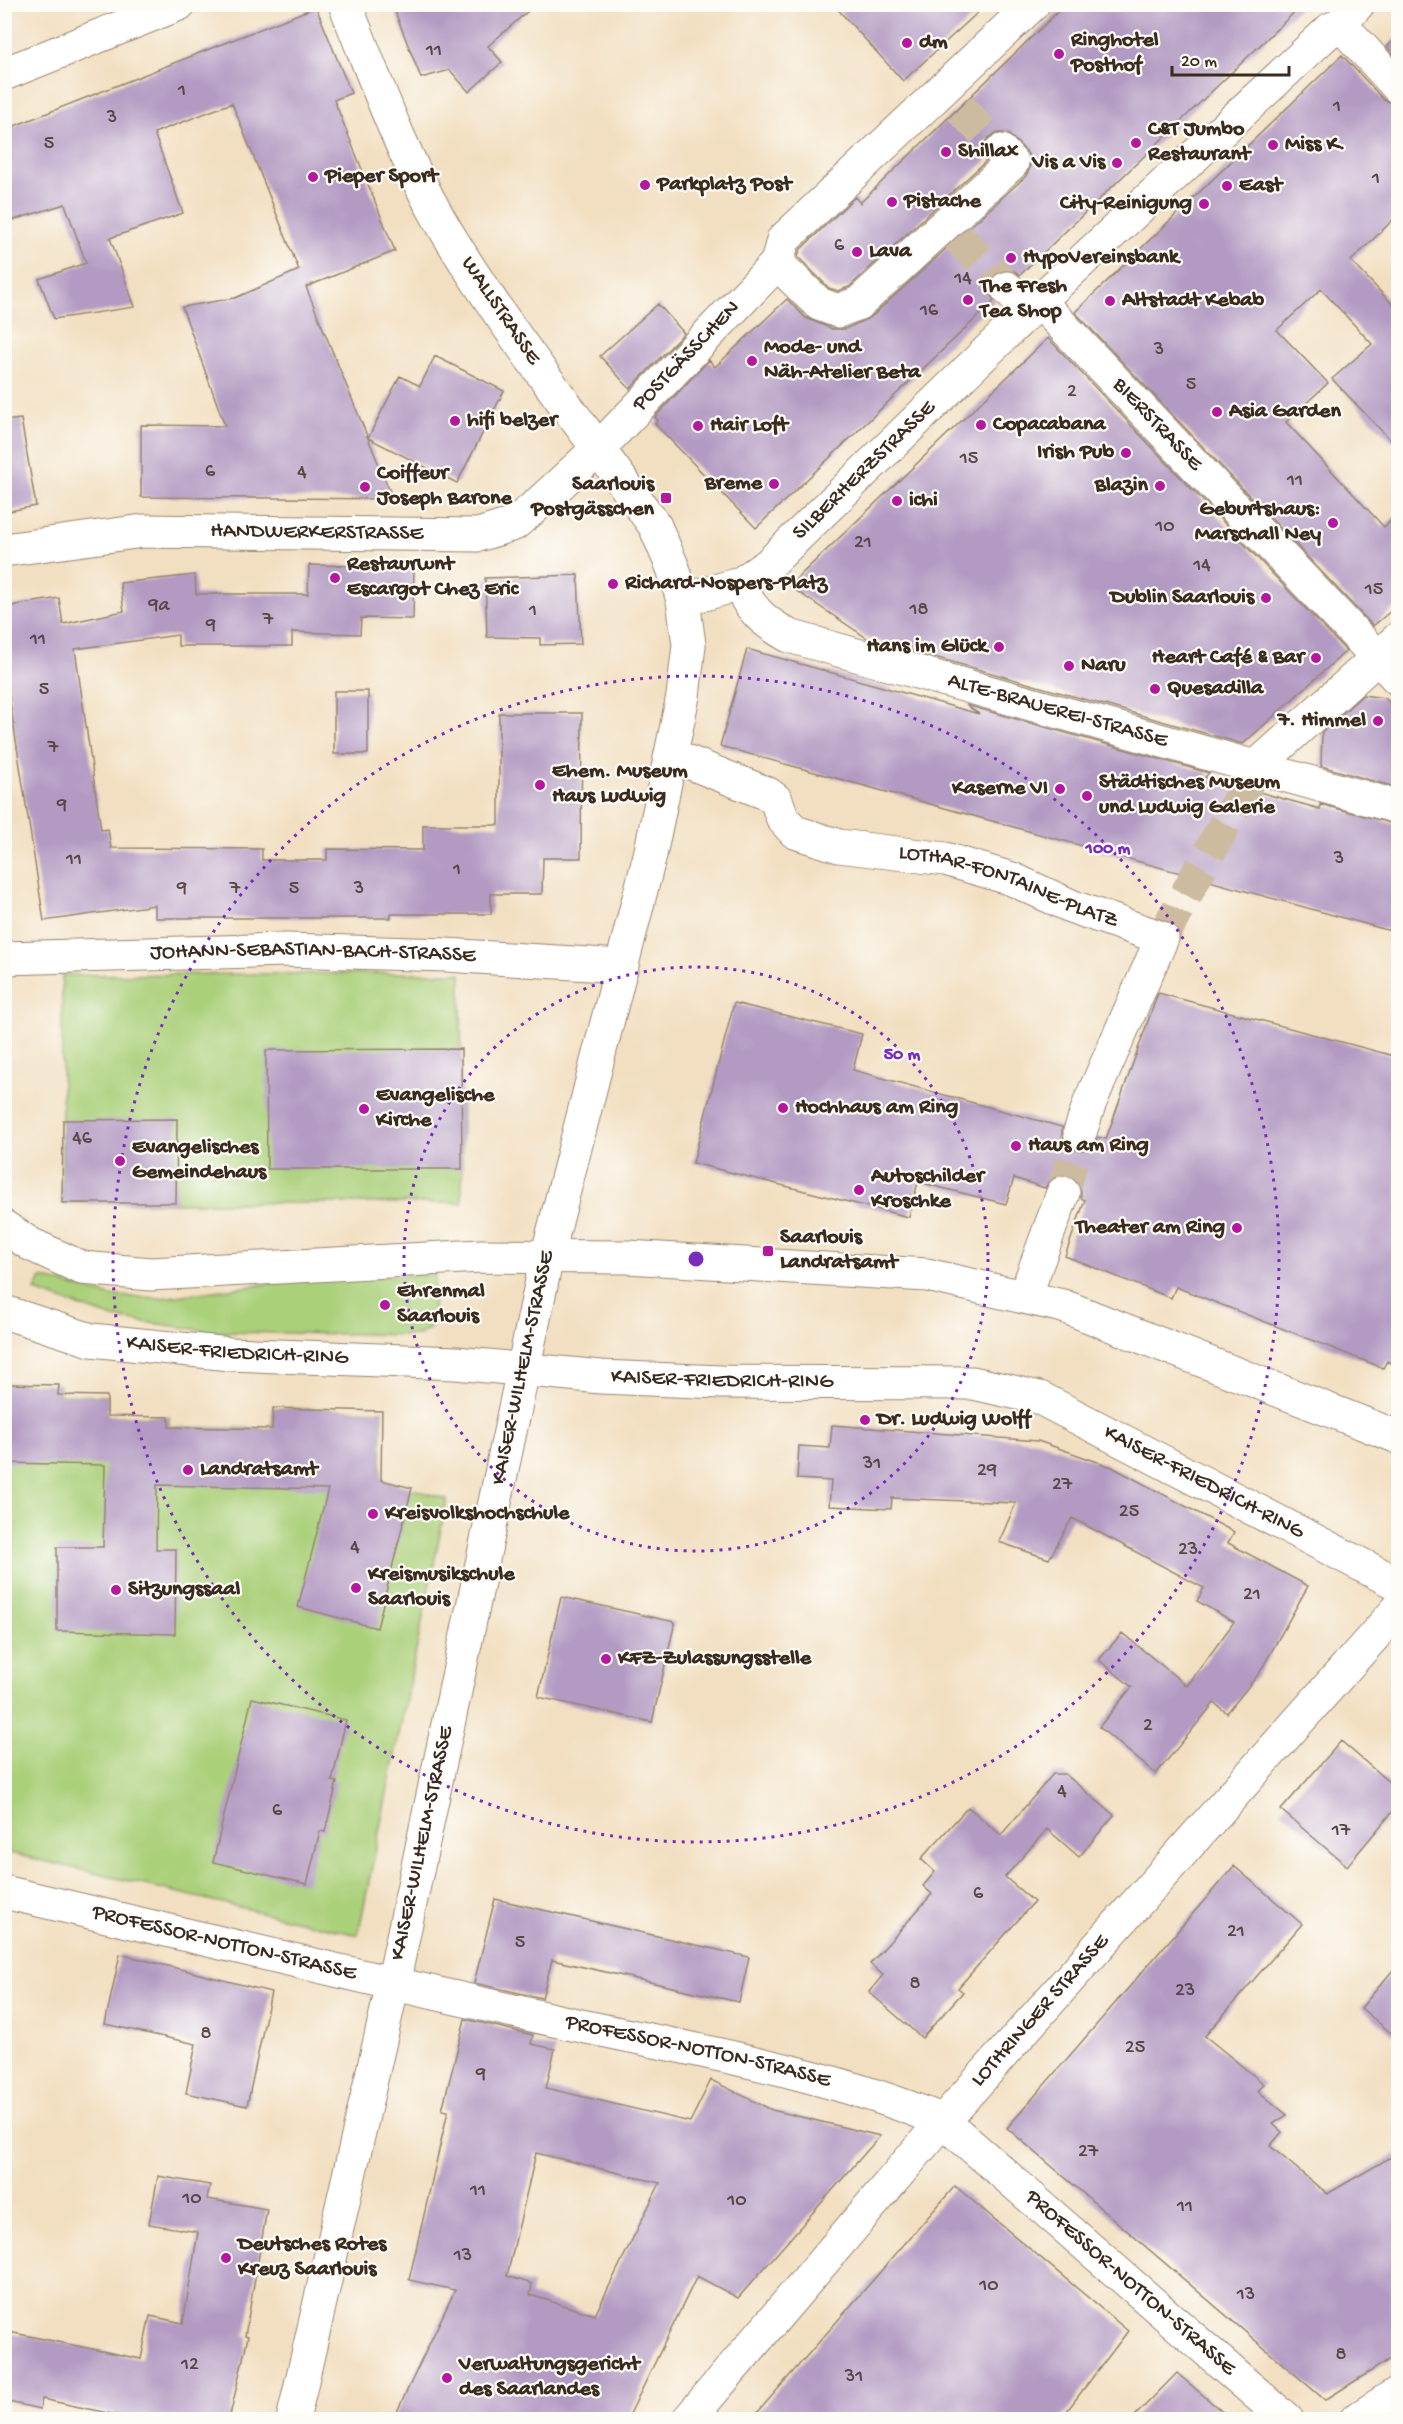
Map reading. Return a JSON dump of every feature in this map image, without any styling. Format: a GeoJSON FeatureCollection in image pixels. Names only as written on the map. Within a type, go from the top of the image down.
{"type":"FeatureCollection","features":[{"type":"Feature","properties":{"kind":"street"},"geometry":{"type":"LineString","coordinates":[[4,74],[179,4]]}},
{"type":"Feature","properties":{"kind":"street","name":"WALLSTRASSE"},"geometry":{"type":"LineString","coordinates":[[345,4],[392,120],[438,215],[486,295],[655,526],[683,600]]}},
{"type":"Feature","properties":{"kind":"street","name":"POSTGÄSSCHEN"},"geometry":{"type":"LineString","coordinates":[[599,448],[777,263],[783,240],[952,98],[1033,4]]}},
{"type":"Feature","properties":{"kind":"street"},"geometry":{"type":"LineString","coordinates":[[1341,12],[1343,27],[1398,87]]}},
{"type":"Feature","properties":{"kind":"street","name":"SILBERHERZSTRASSE"},"geometry":{"type":"LineString","coordinates":[[683,600],[740,584],[768,565],[1034,306],[1330,29],[1341,12]]}},
{"type":"Feature","properties":{"kind":"street"},"geometry":{"type":"LineString","coordinates":[[777,263],[819,304],[838,310],[859,303],[951,230],[1012,163],[1001,151]]}},
{"type":"Feature","properties":{"kind":"street"},"geometry":{"type":"LineString","coordinates":[[1007,288],[1034,306]]}},
{"type":"Feature","properties":{"kind":"street","name":"BIERSTRASSE"},"geometry":{"type":"LineString","coordinates":[[1034,306],[1391,658]]}},
{"type":"Feature","properties":{"kind":"street","name":"HANDWERKERSTRASSE"},"geometry":{"type":"LineString","coordinates":[[4,550],[143,531],[478,535],[514,524],[599,448]]}},
{"type":"Feature","properties":{"kind":"street","name":"ALTE-BRAUEREI-STRASSE"},"geometry":{"type":"LineString","coordinates":[[740,584],[745,598],[764,622],[789,636],[1398,807]]}},
{"type":"Feature","properties":{"kind":"street","name":"KAISER-WILHELM-STRASSE"},"geometry":{"type":"LineString","coordinates":[[293,2420],[393,1984],[547,1257],[650,855],[683,696],[688,645],[683,600]]}},
{"type":"Feature","properties":{"kind":"street"},"geometry":{"type":"LineString","coordinates":[[1256,767],[1391,658]]}},
{"type":"Feature","properties":{"kind":"street","name":"LOTHAR-FONTAINE-PLATZ"},"geometry":{"type":"LineString","coordinates":[[671,755],[768,794],[776,800],[783,819],[795,832],[839,846],[945,859],[1012,879],[1073,907],[1162,938],[1090,1102],[1080,1132]]}},
{"type":"Feature","properties":{"kind":"street","name":"JOHANN-SEBASTIAN-BACH-STRASSE"},"geometry":{"type":"LineString","coordinates":[[4,958],[286,950],[446,955],[622,966]]}},
{"type":"Feature","properties":{"kind":"street"},"geometry":{"type":"LineString","coordinates":[[1025,1296],[1063,1193]]}},
{"type":"Feature","properties":{"kind":"street"},"geometry":{"type":"LineString","coordinates":[[4,1227],[30,1245],[82,1268],[151,1274],[481,1256],[627,1257],[927,1275],[1063,1306],[1398,1437]]}},
{"type":"Feature","properties":{"kind":"street","name":"KAISER-FRIEDRICH-RING"},"geometry":{"type":"LineString","coordinates":[[4,1312],[92,1340],[230,1354],[434,1361],[601,1377],[722,1382],[973,1383],[1040,1398],[1398,1584]]}},
{"type":"Feature","properties":{"kind":"street","name":"LOTHRINGER STRASSE"},"geometry":{"type":"LineString","coordinates":[[688,2420],[942,2121],[1398,1609]]}},
{"type":"Feature","properties":{"kind":"street","name":"PROFESSOR-NOTTON-STRASSE"},"geometry":{"type":"LineString","coordinates":[[4,1892],[393,1984],[755,2064],[894,2100],[942,2121],[1287,2420]]}},
{"type":"Feature","properties":{"kind":"street"},"geometry":{"type":"LineString","coordinates":[[1356,2420],[1398,2393]]}},
{"type":"Feature","properties":{"kind":"green space"},"geometry":{"type":"Polygon","coordinates":[[[461,973],[462,1203],[62,1203],[62,975],[461,973]]]}},
{"type":"Feature","properties":{"kind":"green space"},"geometry":{"type":"Polygon","coordinates":[[[435,1274],[432,1327],[418,1335],[216,1332],[114,1318],[35,1291],[41,1278],[111,1296],[161,1298],[297,1280],[435,1274]]]}},
{"type":"Feature","properties":{"kind":"green space"},"geometry":{"type":"Polygon","coordinates":[[[5,1384],[59,1385],[59,1395],[107,1396],[107,1416],[169,1417],[169,1427],[272,1429],[273,1408],[382,1411],[381,1480],[447,1499],[358,1935],[5,1852],[5,1384]]]}},
{"type":"Feature","properties":{"kind":"building"},"geometry":{"type":"Polygon","coordinates":[[[392,4],[536,4],[488,46],[502,62],[469,92],[450,70],[421,78],[392,4]]]}},
{"type":"Feature","properties":{"kind":"building","name":"dm"},"geometry":{"type":"Polygon","coordinates":[[[833,4],[987,4],[903,81],[833,4]]]}},
{"type":"Feature","properties":{"kind":"building"},"geometry":{"type":"Polygon","coordinates":[[[1066,4],[1303,4],[1020,275],[1013,270],[1004,270],[994,275],[989,283],[989,291],[994,301],[756,528],[655,424],[658,421],[655,417],[709,360],[715,367],[787,299],[806,318],[832,329],[845,329],[871,317],[1025,177],[1030,168],[1030,158],[1026,151],[1007,133],[996,133],[983,145],[986,161],[849,287],[838,291],[829,288],[798,257],[800,250],[855,197],[860,203],[1066,4]]]}},
{"type":"Feature","properties":{"kind":"building"},"geometry":{"type":"Polygon","coordinates":[[[316,7],[351,93],[334,100],[395,251],[306,287],[393,499],[141,497],[141,425],[225,426],[182,307],[235,298],[299,270],[232,103],[154,133],[183,213],[110,238],[135,307],[54,319],[39,279],[86,263],[65,204],[4,223],[4,130],[316,7]]]}},
{"type":"Feature","properties":{"kind":"building"},"geometry":{"type":"Polygon","coordinates":[[[1398,36],[1398,60],[1387,47],[1398,36]]]}},
{"type":"Feature","properties":{"kind":"building"},"geometry":{"type":"Polygon","coordinates":[[[1342,55],[1384,100],[1398,105],[1398,215],[1351,261],[1398,310],[1398,448],[1332,379],[1372,344],[1321,289],[1277,330],[1328,383],[1286,422],[1384,527],[1398,514],[1398,605],[1373,626],[1075,312],[1342,55]]]}},
{"type":"Feature","properties":{"kind":"building"},"geometry":{"type":"Polygon","coordinates":[[[658,304],[684,333],[630,389],[600,356],[658,304]]]}},
{"type":"Feature","properties":{"kind":"building"},"geometry":{"type":"Polygon","coordinates":[[[1048,338],[1346,651],[1243,744],[867,638],[789,586],[1048,338]]]}},
{"type":"Feature","properties":{"kind":"building"},"geometry":{"type":"Polygon","coordinates":[[[435,356],[504,391],[457,483],[368,438],[400,376],[420,386],[435,356]]]}},
{"type":"Feature","properties":{"kind":"building"},"geometry":{"type":"Polygon","coordinates":[[[21,419],[36,506],[4,512],[4,421],[21,419]]]}},
{"type":"Feature","properties":{"kind":"building"},"geometry":{"type":"Polygon","coordinates":[[[309,565],[414,567],[413,619],[361,618],[360,634],[292,632],[292,646],[178,646],[178,635],[75,649],[101,830],[108,829],[111,848],[262,849],[262,860],[327,860],[327,849],[423,850],[423,825],[499,825],[499,713],[582,713],[581,858],[543,858],[542,894],[491,894],[491,914],[391,914],[391,918],[155,918],[155,905],[44,921],[4,663],[4,607],[59,598],[63,624],[124,611],[120,583],[195,575],[196,594],[308,594],[309,565]]]}},
{"type":"Feature","properties":{"kind":"building"},"geometry":{"type":"Polygon","coordinates":[[[578,575],[581,644],[540,645],[540,638],[487,637],[485,578],[578,575]]]}},
{"type":"Feature","properties":{"kind":"building","name":"Kaserne VI"},"geometry":{"type":"Polygon","coordinates":[[[747,649],[979,714],[966,705],[1209,773],[1205,777],[1320,809],[1320,804],[1398,825],[1398,933],[720,746],[747,649]]]}},
{"type":"Feature","properties":{"kind":"building"},"geometry":{"type":"Polygon","coordinates":[[[334,691],[368,691],[368,754],[334,754],[334,691]]]}},
{"type":"Feature","properties":{"kind":"building"},"geometry":{"type":"Polygon","coordinates":[[[1363,695],[1385,698],[1398,712],[1398,788],[1321,766],[1322,732],[1363,695]]]}},
{"type":"Feature","properties":{"kind":"building"},"geometry":{"type":"Polygon","coordinates":[[[1158,993],[1398,1057],[1398,1367],[1387,1361],[1383,1368],[1176,1287],[1171,1298],[1065,1256],[1085,1200],[1081,1198],[1078,1182],[1069,1175],[1052,1178],[1045,1188],[1014,1178],[1006,1204],[918,1182],[909,1217],[693,1163],[734,1003],[862,1034],[853,1070],[1062,1127],[1062,1136],[1066,1145],[1075,1150],[1083,1150],[1092,1146],[1098,1137],[1106,1139],[1158,993]]]}},
{"type":"Feature","properties":{"kind":"building","name":"Evangelische Kirche"},"geometry":{"type":"Polygon","coordinates":[[[461,1049],[462,1169],[267,1169],[266,1050],[461,1049]]]}},
{"type":"Feature","properties":{"kind":"building","name":"Evangelisches Gemeindehaus"},"geometry":{"type":"Polygon","coordinates":[[[177,1119],[176,1203],[62,1203],[63,1120],[177,1119]]]}},
{"type":"Feature","properties":{"kind":"building"},"geometry":{"type":"Polygon","coordinates":[[[4,1384],[59,1385],[58,1395],[107,1396],[107,1416],[169,1417],[169,1427],[272,1429],[273,1408],[382,1411],[381,1480],[412,1488],[377,1628],[298,1607],[328,1489],[157,1485],[156,1549],[176,1549],[175,1634],[57,1631],[57,1547],[103,1547],[105,1465],[4,1463],[4,1384]]]}},
{"type":"Feature","properties":{"kind":"building"},"geometry":{"type":"Polygon","coordinates":[[[832,1425],[1038,1441],[1112,1467],[1234,1532],[1228,1543],[1308,1586],[1260,1672],[1227,1713],[1214,1703],[1156,1774],[1099,1727],[1132,1687],[1099,1660],[1122,1633],[1187,1686],[1234,1622],[1197,1601],[1204,1588],[1072,1518],[1049,1559],[999,1542],[1016,1503],[892,1498],[891,1509],[829,1506],[831,1481],[797,1479],[799,1446],[830,1448],[832,1425]]]}},
{"type":"Feature","properties":{"kind":"building","name":"KFZ-Zulassungsstelle"},"geometry":{"type":"Polygon","coordinates":[[[561,1597],[675,1622],[652,1722],[538,1697],[561,1597]]]}},
{"type":"Feature","properties":{"kind":"building"},"geometry":{"type":"Polygon","coordinates":[[[252,1698],[346,1720],[332,1781],[337,1782],[325,1832],[320,1831],[307,1884],[213,1862],[252,1698]]]}},
{"type":"Feature","properties":{"kind":"building"},"geometry":{"type":"Polygon","coordinates":[[[1341,1741],[1398,1790],[1398,1805],[1347,1866],[1281,1810],[1341,1741]]]}},
{"type":"Feature","properties":{"kind":"building"},"geometry":{"type":"Polygon","coordinates":[[[1053,1774],[1065,1774],[1114,1815],[1079,1857],[1047,1829],[1005,1877],[1034,1902],[958,1988],[963,1992],[922,2038],[869,1992],[883,1975],[870,1964],[932,1894],[923,1886],[935,1872],[921,1859],[968,1807],[1001,1835],[1053,1774]]]}},
{"type":"Feature","properties":{"kind":"building"},"geometry":{"type":"Polygon","coordinates":[[[1234,1866],[1302,1924],[1205,2036],[1264,2084],[1258,2091],[1287,2115],[1273,2124],[1282,2132],[1270,2146],[1327,2194],[1398,2153],[1398,2354],[1325,2400],[1007,2128],[1234,1866]]]}},
{"type":"Feature","properties":{"kind":"building"},"geometry":{"type":"Polygon","coordinates":[[[495,1899],[749,1957],[739,2002],[552,1960],[542,1998],[474,1983],[495,1899]]]}},
{"type":"Feature","properties":{"kind":"building"},"geometry":{"type":"Polygon","coordinates":[[[120,1954],[271,1992],[247,2106],[186,2093],[196,2044],[105,2024],[120,1954]]]}},
{"type":"Feature","properties":{"kind":"building"},"geometry":{"type":"Polygon","coordinates":[[[1398,1964],[1398,2039],[1361,2008],[1398,1964]]]}},
{"type":"Feature","properties":{"kind":"building"},"geometry":{"type":"Polygon","coordinates":[[[465,2019],[533,2035],[531,2044],[555,2049],[546,2088],[690,2122],[711,2080],[772,2110],[880,2136],[738,2298],[697,2276],[627,2420],[393,2420],[455,2290],[409,2280],[448,2111],[442,2110],[465,2019]],[[536,2153],[507,2276],[532,2284],[530,2295],[595,2315],[660,2183],[536,2153]]]}},
{"type":"Feature","properties":{"kind":"building"},"geometry":{"type":"Polygon","coordinates":[[[158,2176],[210,2185],[207,2199],[267,2209],[245,2336],[248,2337],[229,2420],[140,2420],[42,2399],[40,2409],[4,2401],[4,2331],[141,2359],[150,2316],[183,2323],[198,2232],[149,2224],[158,2176]]]}},
{"type":"Feature","properties":{"kind":"building"},"geometry":{"type":"Polygon","coordinates":[[[955,2186],[1128,2331],[1060,2420],[751,2420],[955,2186]]]}},
{"type":"Feature","properties":{"kind":"building"},"geometry":{"type":"Polygon","coordinates":[[[1177,2373],[1232,2420],[1131,2420],[1177,2373]]]}},
{"type":"Feature","properties":{"kind":"tunnel"},"geometry":{"type":"LineString","coordinates":[[960,108],[1001,151]]}},
{"type":"Feature","properties":{"kind":"tunnel"},"geometry":{"type":"LineString","coordinates":[[956,235],[1007,288]]}},
{"type":"Feature","properties":{"kind":"tunnel"},"geometry":{"type":"LineString","coordinates":[[1162,938],[1256,767]]}},
{"type":"Feature","properties":{"kind":"tunnel"},"geometry":{"type":"LineString","coordinates":[[1063,1193],[1080,1132]]}},
{"type":"Feature","properties":{"kind":"place","name":"dm"},"geometry":{"type":"Point","coordinates":[907,43]}},
{"type":"Feature","properties":{"kind":"place","name":"Ringhotel Posthof"},"geometry":{"type":"Point","coordinates":[1059,54]}},
{"type":"Feature","properties":{"kind":"place","name":"C&T Jumbo Restaurant"},"geometry":{"type":"Point","coordinates":[1136,143]}},
{"type":"Feature","properties":{"kind":"place","name":"Miss K."},"geometry":{"type":"Point","coordinates":[1273,145]}},
{"type":"Feature","properties":{"kind":"place","name":"Shillax"},"geometry":{"type":"Point","coordinates":[946,152]}},
{"type":"Feature","properties":{"kind":"place","name":"Vis a Vis"},"geometry":{"type":"Point","coordinates":[1117,163]}},
{"type":"Feature","properties":{"kind":"place","name":"Pieper Sport"},"geometry":{"type":"Point","coordinates":[313,177]}},
{"type":"Feature","properties":{"kind":"place","name":"Parkplatz Post"},"geometry":{"type":"Point","coordinates":[645,185]}},
{"type":"Feature","properties":{"kind":"place","name":"East"},"geometry":{"type":"Point","coordinates":[1227,186]}},
{"type":"Feature","properties":{"kind":"place","name":"Pistache"},"geometry":{"type":"Point","coordinates":[892,202]}},
{"type":"Feature","properties":{"kind":"place","name":"City-Reinigung"},"geometry":{"type":"Point","coordinates":[1204,204]}},
{"type":"Feature","properties":{"kind":"place","name":"Lava"},"geometry":{"type":"Point","coordinates":[857,252]}},
{"type":"Feature","properties":{"kind":"place","name":"HypoVereinsbank"},"geometry":{"type":"Point","coordinates":[1011,258]}},
{"type":"Feature","properties":{"kind":"place","name":"The Fresh Tea Shop"},"geometry":{"type":"Point","coordinates":[968,300]}},
{"type":"Feature","properties":{"kind":"place","name":"Altstadt Kebab"},"geometry":{"type":"Point","coordinates":[1110,301]}},
{"type":"Feature","properties":{"kind":"place","name":"Mode- und Näh-Atelier Beta"},"geometry":{"type":"Point","coordinates":[752,361]}},
{"type":"Feature","properties":{"kind":"place","name":"Asia Garden"},"geometry":{"type":"Point","coordinates":[1217,412]}},
{"type":"Feature","properties":{"kind":"place","name":"hifi belzer"},"geometry":{"type":"Point","coordinates":[455,421]}},
{"type":"Feature","properties":{"kind":"place","name":"Copacabana"},"geometry":{"type":"Point","coordinates":[981,425]}},
{"type":"Feature","properties":{"kind":"place","name":"Hair Loft"},"geometry":{"type":"Point","coordinates":[698,426]}},
{"type":"Feature","properties":{"kind":"place","name":"Irish Pub"},"geometry":{"type":"Point","coordinates":[1126,453]}},
{"type":"Feature","properties":{"kind":"place","name":"Breme"},"geometry":{"type":"Point","coordinates":[774,484]}},
{"type":"Feature","properties":{"kind":"place","name":"Blazin"},"geometry":{"type":"Point","coordinates":[1160,486]}},
{"type":"Feature","properties":{"kind":"place","name":"Coiffeur Joseph Barone"},"geometry":{"type":"Point","coordinates":[365,487]}},
{"type":"Feature","properties":{"kind":"place","name":"Saarlouis Postgässchen"},"geometry":{"type":"Point","coordinates":[666,498]}},
{"type":"Feature","properties":{"kind":"place","name":"ichi"},"geometry":{"type":"Point","coordinates":[897,501]}},
{"type":"Feature","properties":{"kind":"place","name":"Geburtshaus: Marschall Ney"},"geometry":{"type":"Point","coordinates":[1333,523]}},
{"type":"Feature","properties":{"kind":"place","name":"Restaurwnt Escargot Chez Eric"},"geometry":{"type":"Point","coordinates":[335,578]}},
{"type":"Feature","properties":{"kind":"place","name":"Richard-Nospers-Platz"},"geometry":{"type":"Point","coordinates":[613,584]}},
{"type":"Feature","properties":{"kind":"place","name":"Dublin Saarlouis"},"geometry":{"type":"Point","coordinates":[1266,598]}},
{"type":"Feature","properties":{"kind":"place","name":"Hans im Glück"},"geometry":{"type":"Point","coordinates":[999,647]}},
{"type":"Feature","properties":{"kind":"place","name":"Heart Café & Bar"},"geometry":{"type":"Point","coordinates":[1316,658]}},
{"type":"Feature","properties":{"kind":"place","name":"Naru"},"geometry":{"type":"Point","coordinates":[1069,666]}},
{"type":"Feature","properties":{"kind":"place","name":"Quesadilla"},"geometry":{"type":"Point","coordinates":[1155,689]}},
{"type":"Feature","properties":{"kind":"place","name":"7. Himmel"},"geometry":{"type":"Point","coordinates":[1378,721]}},
{"type":"Feature","properties":{"kind":"place","name":"Ehem. Museum Haus Ludwig"},"geometry":{"type":"Point","coordinates":[540,785]}},
{"type":"Feature","properties":{"kind":"place","name":"Kaserne VI"},"geometry":{"type":"Point","coordinates":[1060,789]}},
{"type":"Feature","properties":{"kind":"place","name":"Städtisches Museum und Ludwig Galerie"},"geometry":{"type":"Point","coordinates":[1087,796]}},
{"type":"Feature","properties":{"kind":"place","name":"Hochhaus am Ring"},"geometry":{"type":"Point","coordinates":[783,1108]}},
{"type":"Feature","properties":{"kind":"place","name":"Evangelische Kirche"},"geometry":{"type":"Point","coordinates":[364,1109]}},
{"type":"Feature","properties":{"kind":"place","name":"Haus am Ring"},"geometry":{"type":"Point","coordinates":[1016,1146]}},
{"type":"Feature","properties":{"kind":"place","name":"Evangelisches Gemeindehaus"},"geometry":{"type":"Point","coordinates":[120,1161]}},
{"type":"Feature","properties":{"kind":"place","name":"Autoschilder Kroschke"},"geometry":{"type":"Point","coordinates":[859,1190]}},
{"type":"Feature","properties":{"kind":"place","name":"Theater am Ring"},"geometry":{"type":"Point","coordinates":[1237,1228]}},
{"type":"Feature","properties":{"kind":"place","name":"Saarlouis Landratsamt"},"geometry":{"type":"Point","coordinates":[768,1251]}},
{"type":"Feature","properties":{"kind":"place","name":"Ehrenmal Saarlouis"},"geometry":{"type":"Point","coordinates":[385,1305]}},
{"type":"Feature","properties":{"kind":"place","name":"Dr. Ludwig Wolff"},"geometry":{"type":"Point","coordinates":[865,1420]}},
{"type":"Feature","properties":{"kind":"place","name":"Landratsamt"},"geometry":{"type":"Point","coordinates":[188,1470]}},
{"type":"Feature","properties":{"kind":"place","name":"Kreisvolkshochschule"},"geometry":{"type":"Point","coordinates":[373,1514]}},
{"type":"Feature","properties":{"kind":"place","name":"Kreismusikschule Saarlouis"},"geometry":{"type":"Point","coordinates":[356,1588]}},
{"type":"Feature","properties":{"kind":"place","name":"Sitzungssaal"},"geometry":{"type":"Point","coordinates":[116,1590]}},
{"type":"Feature","properties":{"kind":"place","name":"KFZ-Zulassungsstelle"},"geometry":{"type":"Point","coordinates":[606,1659]}},
{"type":"Feature","properties":{"kind":"place","name":"Deutsches Rotes Kreuz Saarlouis"},"geometry":{"type":"Point","coordinates":[226,2258]}},
{"type":"Feature","properties":{"kind":"place","name":"Verwaltungsgericht des Saarlandes"},"geometry":{"type":"Point","coordinates":[447,2378]}}]}
